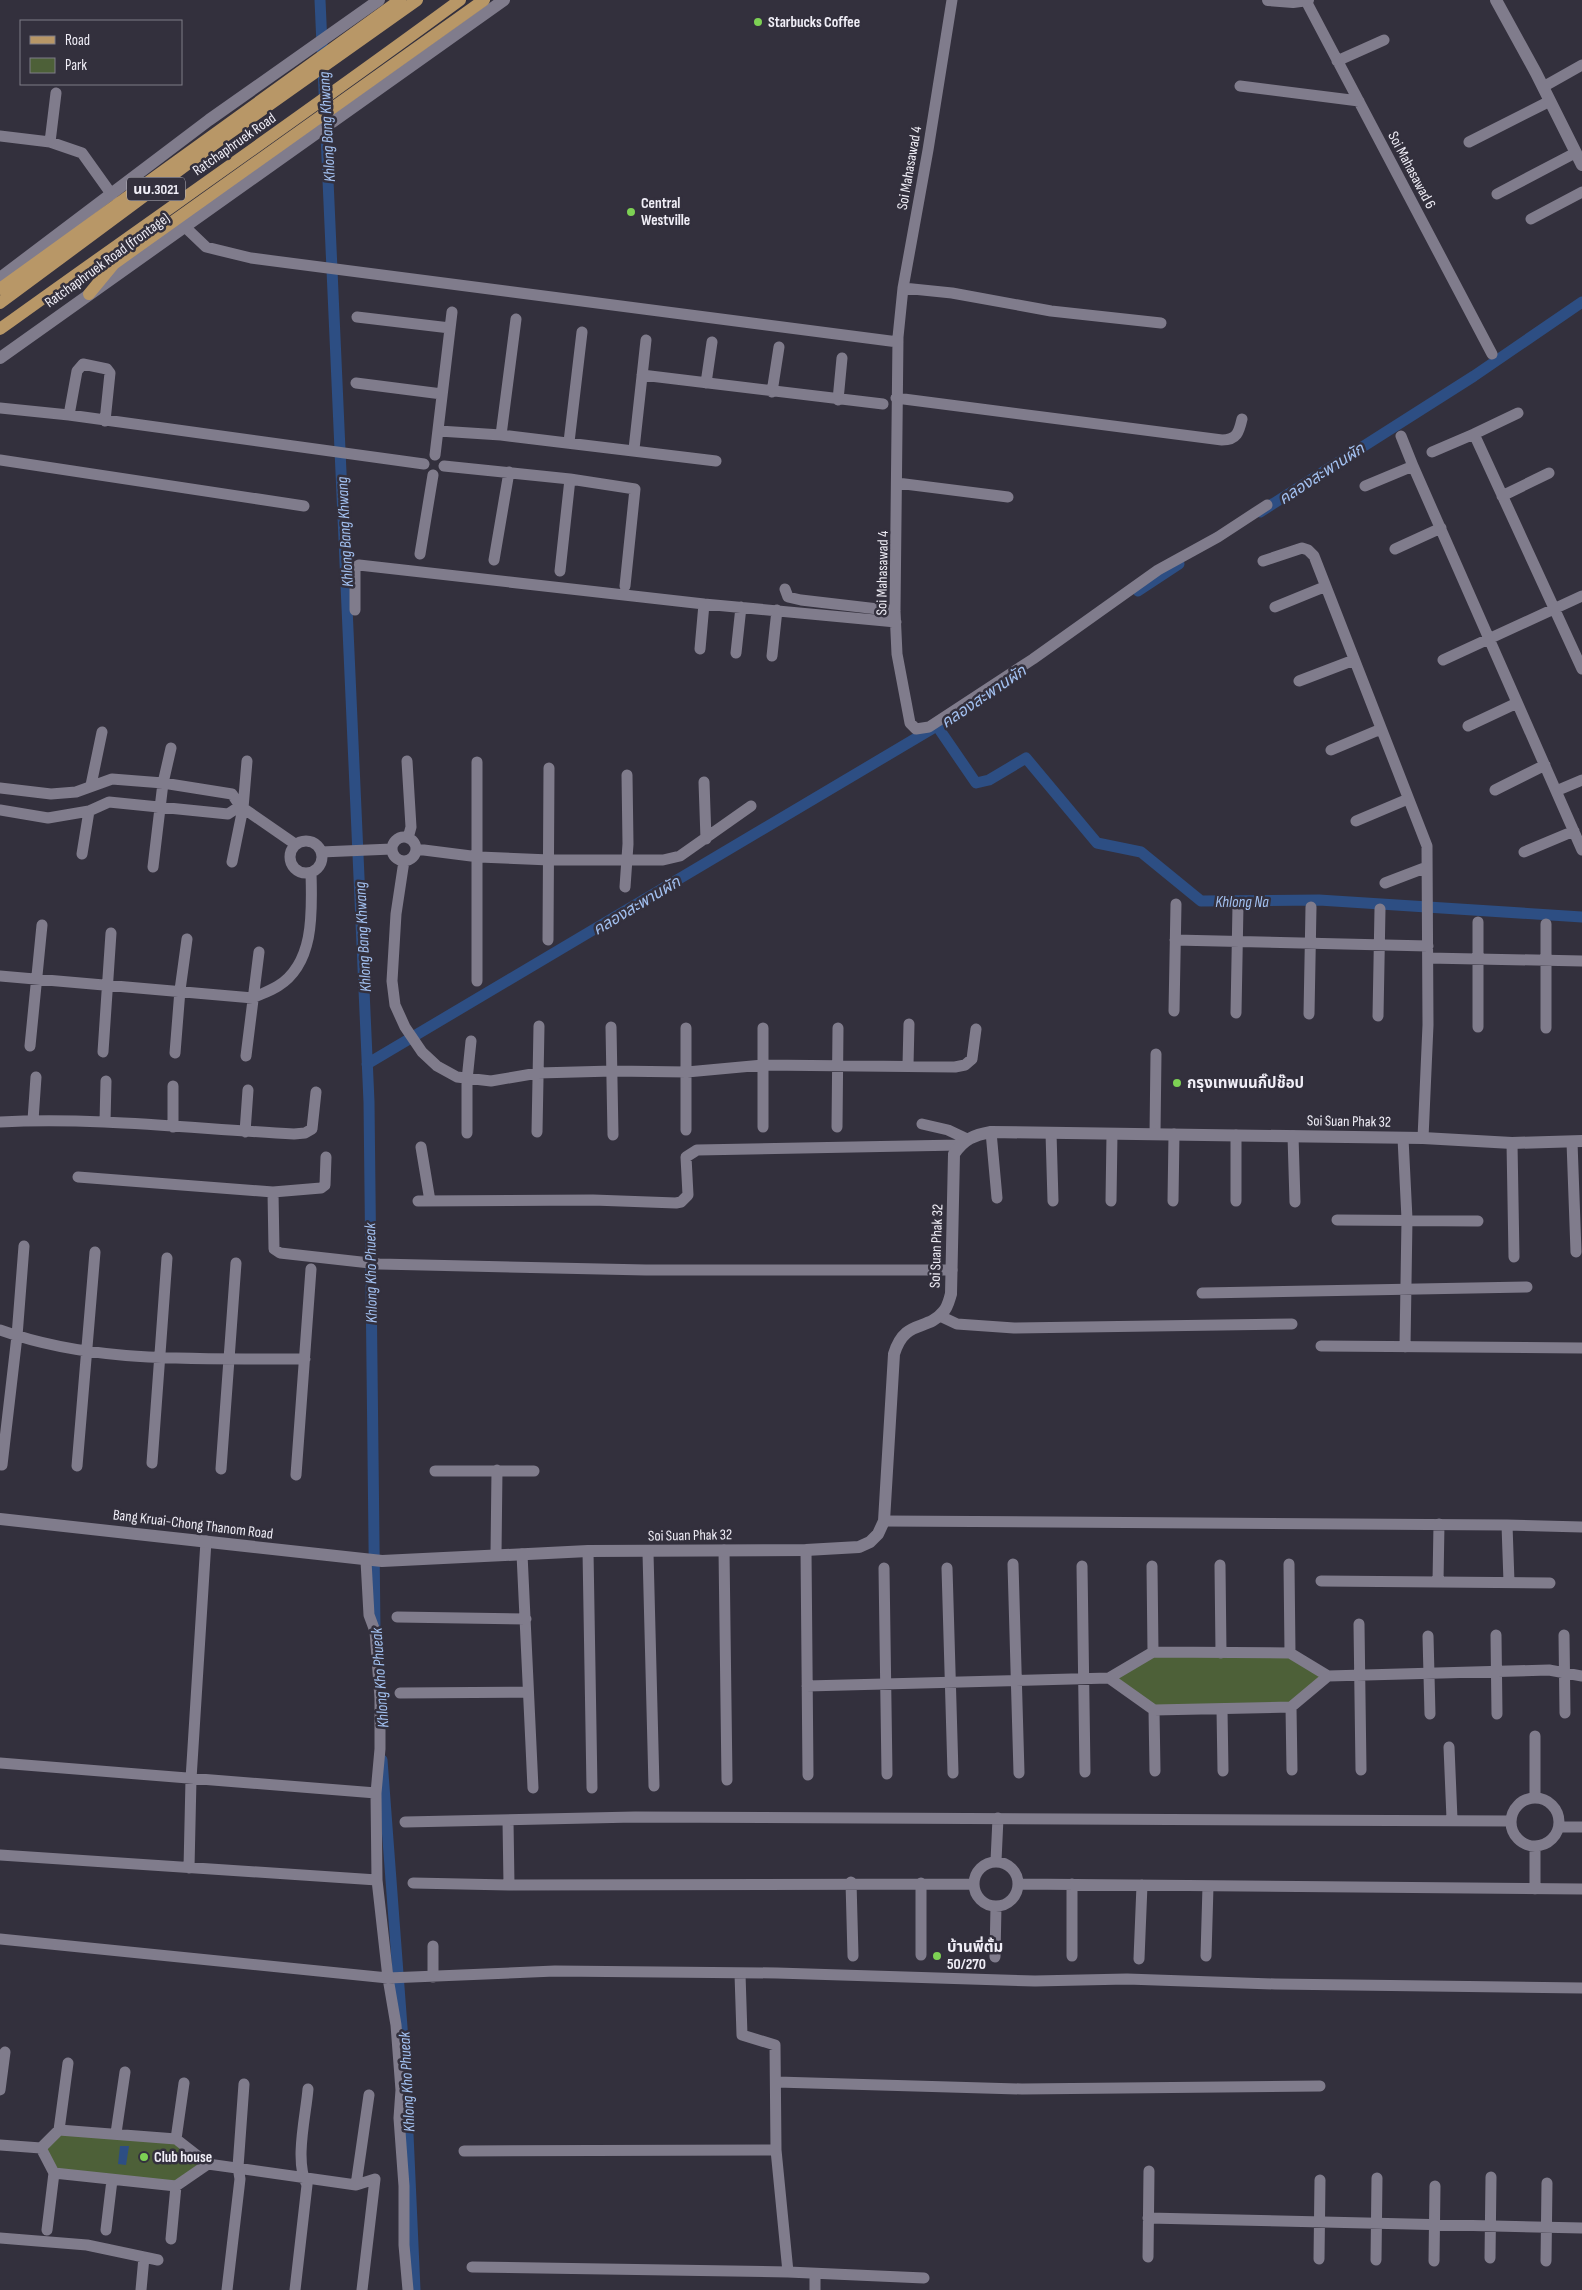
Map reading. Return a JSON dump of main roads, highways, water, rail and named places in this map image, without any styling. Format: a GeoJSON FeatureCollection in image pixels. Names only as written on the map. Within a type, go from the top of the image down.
{"type":"FeatureCollection","features":[{"type":"Feature","properties":{"kind":"main road"},"geometry":{"type":"LineString","coordinates":[[0,290],[400,0]]}},
{"type":"Feature","properties":{"kind":"main road","name":"Ratchaphruek Road"},"geometry":{"type":"LineString","coordinates":[[0,303],[224,137],[312,77],[417,0]]}},
{"type":"Feature","properties":{"kind":"main road","name":"Ratchaphruek Road"},"geometry":{"type":"LineString","coordinates":[[0,329],[145,225],[241,160],[460,0]]}},
{"type":"Feature","properties":{"kind":"main road"},"geometry":{"type":"LineString","coordinates":[[112,265],[484,0]]}},
{"type":"Feature","properties":{"kind":"main road"},"geometry":{"type":"LineString","coordinates":[[89,294],[145,225]]}},
{"type":"Feature","properties":{"kind":"water"},"geometry":{"type":"Polygon","coordinates":[[[120,2146],[129,2146],[126,2165],[118,2164],[120,2146]]]}},
{"type":"Feature","properties":{"kind":"waterway","name":"Khlong Bang Khwang"},"geometry":{"type":"LineString","coordinates":[[320,0],[369,1102],[375,1630]]}},
{"type":"Feature","properties":{"kind":"waterway","name":"คลองสะพานผัก"},"geometry":{"type":"LineString","coordinates":[[1260,512],[1474,376],[1582,302]]}},
{"type":"Feature","properties":{"kind":"waterway","name":"คลองสะพานผัก"},"geometry":{"type":"LineString","coordinates":[[1138,591],[1179,564]]}},
{"type":"Feature","properties":{"kind":"waterway","name":"คลองสะพานผัก"},"geometry":{"type":"LineString","coordinates":[[367,1064],[940,724]]}},
{"type":"Feature","properties":{"kind":"waterway","name":"Khlong Na"},"geometry":{"type":"LineString","coordinates":[[937,726],[976,783],[989,780],[1026,758],[1097,843],[1141,852],[1201,901],[1319,900],[1582,917]]}},
{"type":"Feature","properties":{"kind":"waterway","name":"Khlong Kho Phueak"},"geometry":{"type":"LineString","coordinates":[[382,1760],[405,2067],[415,2290]]}},
{"type":"Feature","properties":{"kind":"place","name":"Starbucks Coffee"},"geometry":{"type":"Point","coordinates":[758,22]}},
{"type":"Feature","properties":{"kind":"place","name":"Central Westville"},"geometry":{"type":"Point","coordinates":[631,212]}},
{"type":"Feature","properties":{"kind":"place","name":"กรุงเทพนนกิ๊ปช๊อป"},"geometry":{"type":"Point","coordinates":[1177,1083]}},
{"type":"Feature","properties":{"kind":"place","name":"บ้านพี่ตั้ม 50/270"},"geometry":{"type":"Point","coordinates":[937,1956]}},
{"type":"Feature","properties":{"kind":"place","name":"Club house"},"geometry":{"type":"Point","coordinates":[144,2157]}}]}
